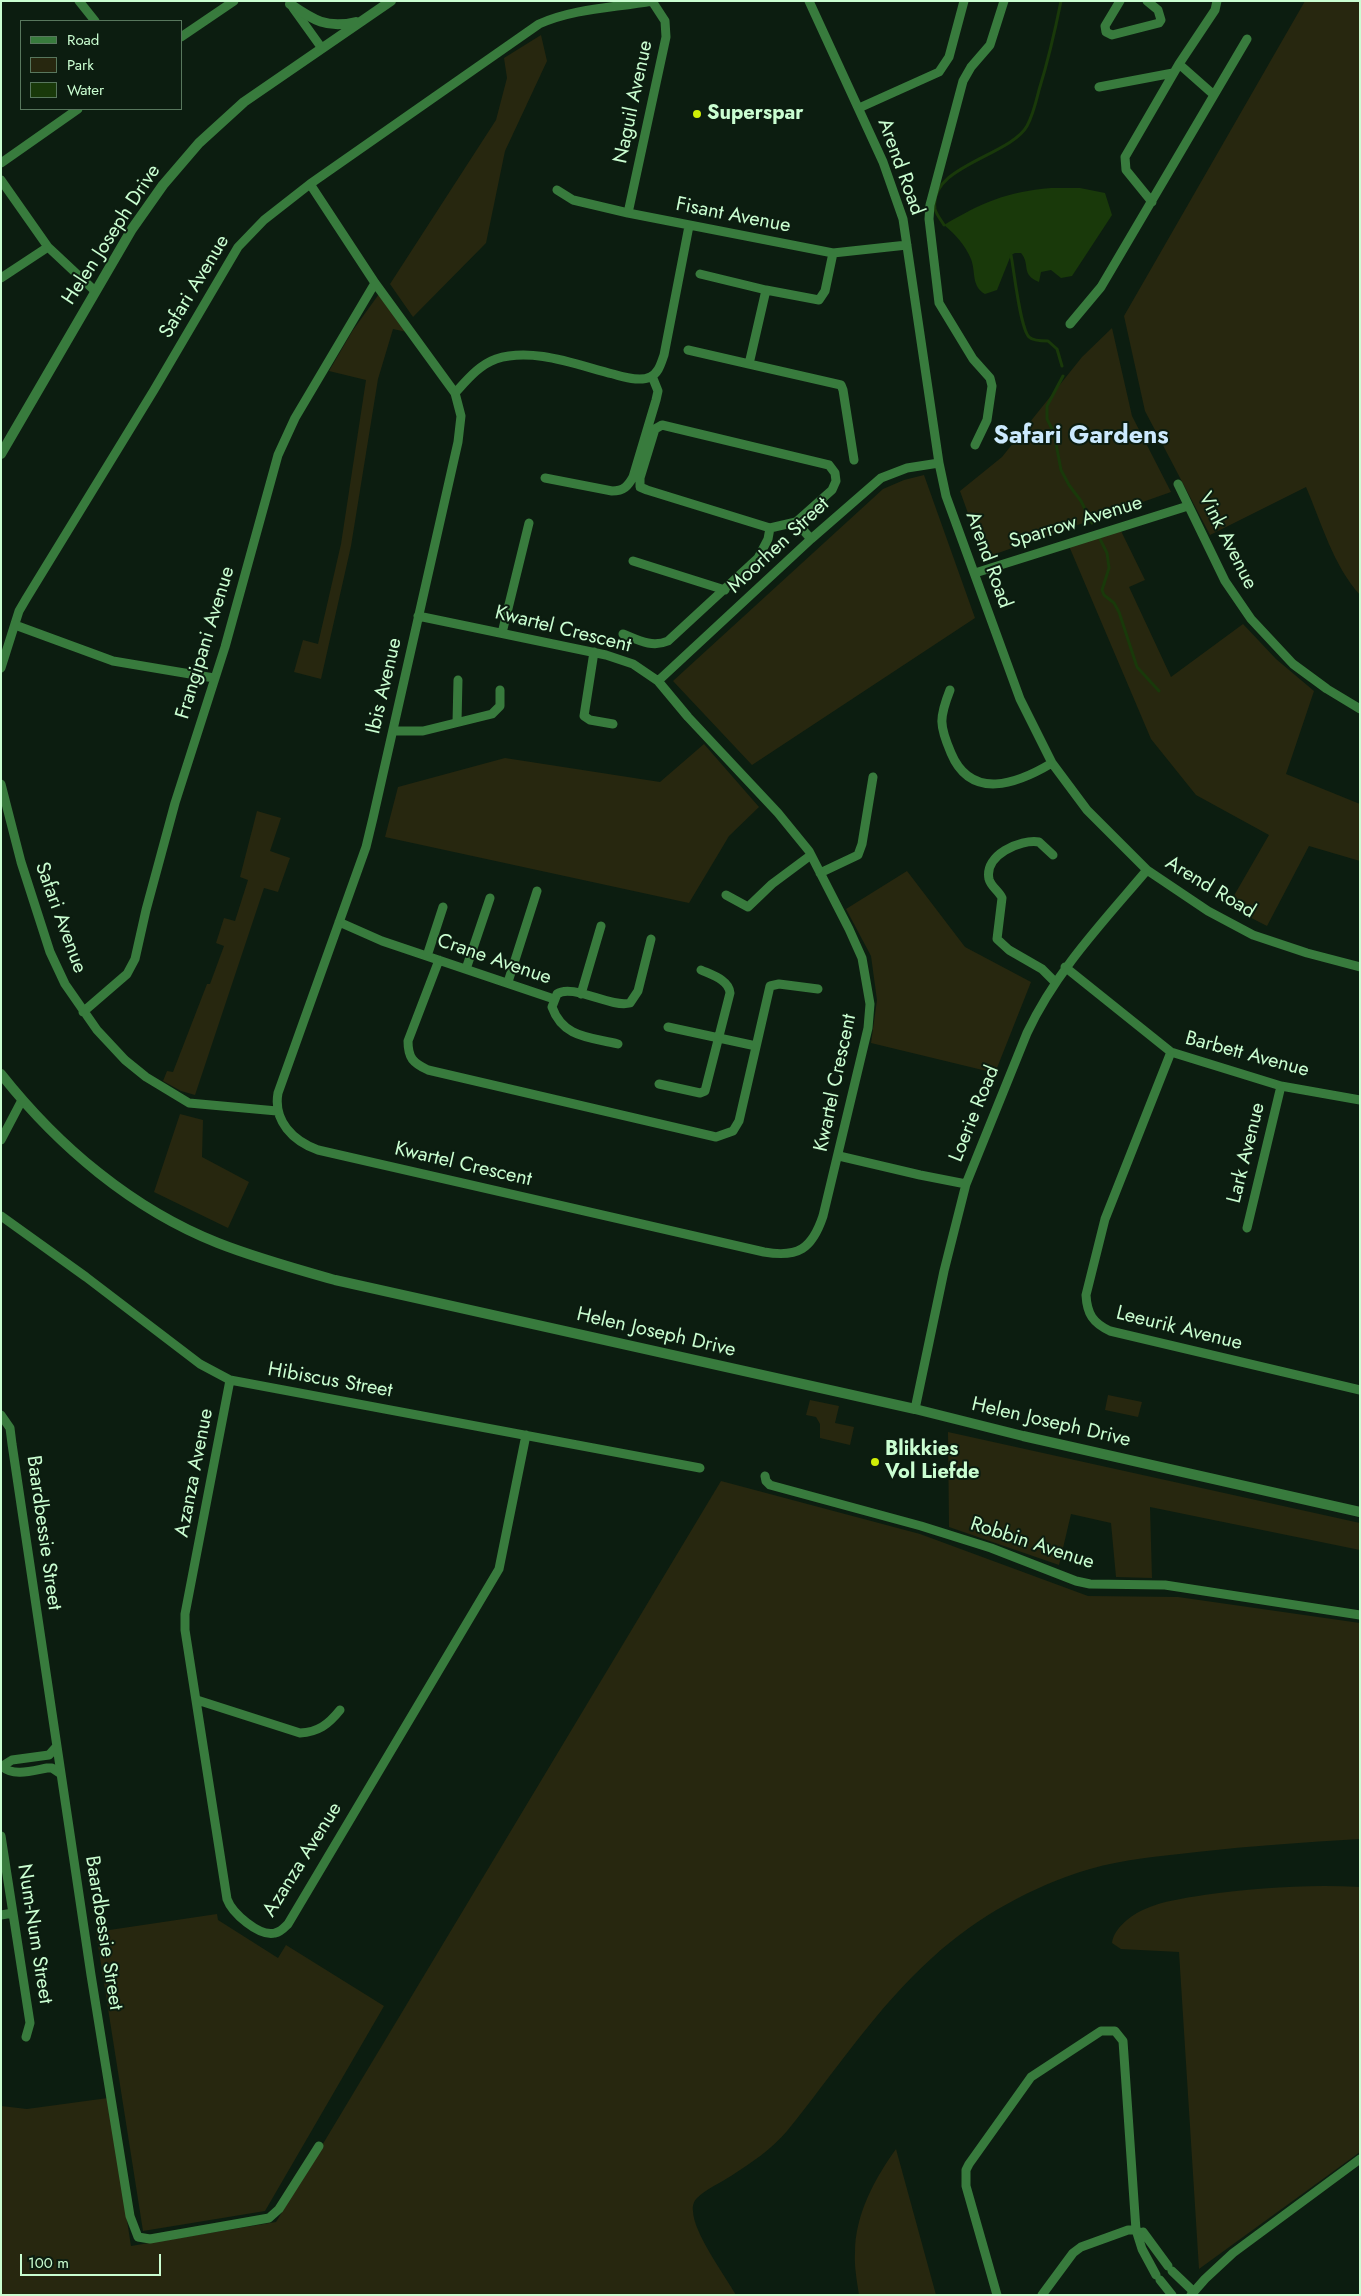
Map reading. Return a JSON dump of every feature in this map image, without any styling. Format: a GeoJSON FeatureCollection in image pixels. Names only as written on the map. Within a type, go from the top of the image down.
{"type":"FeatureCollection","features":[{"type":"Feature","properties":{"kind":"street"},"geometry":{"type":"LineString","coordinates":[[79,1],[94,20]]}},
{"type":"Feature","properties":{"kind":"street"},"geometry":{"type":"LineString","coordinates":[[182,37],[234,1]]}},
{"type":"Feature","properties":{"kind":"street","name":"Helen Joseph Drive"},"geometry":{"type":"LineString","coordinates":[[1,454],[95,291],[158,192],[198,143],[244,102],[390,1]]}},
{"type":"Feature","properties":{"kind":"street","name":"Safari Avenue"},"geometry":{"type":"LineString","coordinates":[[1,668],[19,612],[60,540],[154,390],[238,247],[264,220],[310,184],[539,24],[557,16],[574,12],[652,1]]}},
{"type":"Feature","properties":{"kind":"street","name":"Naguil Avenue"},"geometry":{"type":"LineString","coordinates":[[628,213],[666,37],[665,21],[652,1]]}},
{"type":"Feature","properties":{"kind":"street","name":"Arend Road"},"geometry":{"type":"LineString","coordinates":[[809,1],[859,108],[895,195],[907,245],[939,463],[946,496],[1020,699],[1052,762],[1087,810],[1147,870],[1208,911],[1253,935],[1307,953],[1360,967]]}},
{"type":"Feature","properties":{"kind":"street"},"geometry":{"type":"LineString","coordinates":[[859,108],[939,72],[948,57],[964,1]]}},
{"type":"Feature","properties":{"kind":"street"},"geometry":{"type":"LineString","coordinates":[[975,445],[987,420],[992,386],[990,378],[973,359],[939,302],[928,211],[963,81],[971,67],[990,45],[1004,1]]}},
{"type":"Feature","properties":{"kind":"street"},"geometry":{"type":"LineString","coordinates":[[1120,1],[1105,26],[1106,32],[1112,36],[1159,24],[1161,20],[1160,13],[1147,1]]}},
{"type":"Feature","properties":{"kind":"street"},"geometry":{"type":"LineString","coordinates":[[1152,202],[1126,170],[1124,157],[1173,73],[1215,10],[1216,1]]}},
{"type":"Feature","properties":{"kind":"street"},"geometry":{"type":"LineString","coordinates":[[289,2],[312,20],[320,22],[346,24],[362,20]]}},
{"type":"Feature","properties":{"kind":"street"},"geometry":{"type":"LineString","coordinates":[[289,2],[321,47]]}},
{"type":"Feature","properties":{"kind":"street"},"geometry":{"type":"LineString","coordinates":[[1070,324],[1101,287],[1247,39]]}},
{"type":"Feature","properties":{"kind":"street"},"geometry":{"type":"LineString","coordinates":[[1179,64],[1214,95]]}},
{"type":"Feature","properties":{"kind":"street"},"geometry":{"type":"LineString","coordinates":[[1099,87],[1173,73]]}},
{"type":"Feature","properties":{"kind":"street"},"geometry":{"type":"LineString","coordinates":[[1,163],[77,110]]}},
{"type":"Feature","properties":{"kind":"street"},"geometry":{"type":"LineString","coordinates":[[1,180],[48,246],[95,291]]}},
{"type":"Feature","properties":{"kind":"street","name":"Ibis Avenue"},"geometry":{"type":"LineString","coordinates":[[277,1110],[278,1093],[366,847],[458,442],[461,416],[455,393],[375,283],[310,184]]}},
{"type":"Feature","properties":{"kind":"street","name":"Fisant Avenue"},"geometry":{"type":"LineString","coordinates":[[557,190],[573,200],[628,213],[833,252],[907,245]]}},
{"type":"Feature","properties":{"kind":"street"},"geometry":{"type":"LineString","coordinates":[[455,393],[474,373],[485,365],[509,356],[537,356],[629,378],[647,378],[652,376],[659,368],[664,355],[689,226]]}},
{"type":"Feature","properties":{"kind":"street"},"geometry":{"type":"LineString","coordinates":[[1,278],[48,246]]}},
{"type":"Feature","properties":{"kind":"street"},"geometry":{"type":"LineString","coordinates":[[700,274],[818,300],[825,291],[833,252]]}},
{"type":"Feature","properties":{"kind":"street","name":"Frangipani Avenue"},"geometry":{"type":"LineString","coordinates":[[83,1012],[127,974],[135,959],[146,910],[175,803],[225,647],[273,470],[295,418],[375,283]]}},
{"type":"Feature","properties":{"kind":"street"},"geometry":{"type":"LineString","coordinates":[[749,364],[766,290]]}},
{"type":"Feature","properties":{"kind":"street"},"geometry":{"type":"LineString","coordinates":[[688,350],[841,385],[854,460]]}},
{"type":"Feature","properties":{"kind":"street"},"geometry":{"type":"LineString","coordinates":[[545,478],[612,491],[623,490],[629,485],[658,392],[652,376]]}},
{"type":"Feature","properties":{"kind":"street"},"geometry":{"type":"LineString","coordinates":[[662,425],[829,464],[835,473],[836,481],[832,490],[796,522],[770,528],[640,487],[640,478],[655,429],[662,425]]}},
{"type":"Feature","properties":{"kind":"street","name":"Moorhen Street"},"geometry":{"type":"LineString","coordinates":[[658,681],[811,539],[881,478],[907,468],[939,463]]}},
{"type":"Feature","properties":{"kind":"street","name":"Vink Avenue"},"geometry":{"type":"LineString","coordinates":[[1178,484],[1225,581],[1251,619],[1293,664],[1327,689],[1360,709]]}},
{"type":"Feature","properties":{"kind":"street","name":"Sparrow Avenue"},"geometry":{"type":"LineString","coordinates":[[975,573],[1188,506]]}},
{"type":"Feature","properties":{"kind":"street"},"geometry":{"type":"LineString","coordinates":[[502,633],[529,522]]}},
{"type":"Feature","properties":{"kind":"street"},"geometry":{"type":"LineString","coordinates":[[796,522],[811,539]]}},
{"type":"Feature","properties":{"kind":"street"},"geometry":{"type":"LineString","coordinates":[[623,634],[650,644],[660,645],[668,641],[758,558],[768,539],[770,528]]}},
{"type":"Feature","properties":{"kind":"street"},"geometry":{"type":"LineString","coordinates":[[633,561],[724,590]]}},
{"type":"Feature","properties":{"kind":"street","name":"Kwartel Crescent"},"geometry":{"type":"LineString","coordinates":[[277,1110],[287,1130],[295,1138],[318,1150],[777,1254],[798,1251],[807,1246],[815,1237],[823,1216],[839,1156],[868,1028],[870,1004],[862,958],[811,855],[778,813],[688,717],[658,681],[633,664],[594,652],[418,616]]}},
{"type":"Feature","properties":{"kind":"street"},"geometry":{"type":"LineString","coordinates":[[15,625],[114,661],[214,678]]}},
{"type":"Feature","properties":{"kind":"street"},"geometry":{"type":"LineString","coordinates":[[594,652],[584,716],[590,720],[613,724]]}},
{"type":"Feature","properties":{"kind":"street"},"geometry":{"type":"LineString","coordinates":[[457,722],[458,680]]}},
{"type":"Feature","properties":{"kind":"street"},"geometry":{"type":"LineString","coordinates":[[393,731],[415,732],[492,714],[500,706],[500,690]]}},
{"type":"Feature","properties":{"kind":"street"},"geometry":{"type":"LineString","coordinates":[[950,690],[940,722],[942,733],[955,764],[964,775],[974,781],[1015,782],[1031,776],[1052,762]]}},
{"type":"Feature","properties":{"kind":"street"},"geometry":{"type":"LineString","coordinates":[[820,872],[858,854],[862,844],[873,777]]}},
{"type":"Feature","properties":{"kind":"street","name":"Safari Avenue"},"geometry":{"type":"LineString","coordinates":[[1,784],[21,862],[50,952],[64,984],[83,1012],[125,1060],[146,1077],[183,1100],[210,1106],[277,1110]]}},
{"type":"Feature","properties":{"kind":"street"},"geometry":{"type":"LineString","coordinates":[[1052,855],[1039,842],[1024,842],[995,858],[991,864],[988,876],[992,886],[1002,898],[997,939],[1009,950],[1042,969],[1055,982]]}},
{"type":"Feature","properties":{"kind":"street"},"geometry":{"type":"LineString","coordinates":[[726,894],[748,907],[772,884],[811,855]]}},
{"type":"Feature","properties":{"kind":"street","name":"Loerie Road"},"geometry":{"type":"LineString","coordinates":[[915,1408],[944,1271],[966,1184],[1027,1033],[1065,967],[1147,870]]}},
{"type":"Feature","properties":{"kind":"street"},"geometry":{"type":"LineString","coordinates":[[508,982],[537,891]]}},
{"type":"Feature","properties":{"kind":"street"},"geometry":{"type":"LineString","coordinates":[[466,969],[490,898]]}},
{"type":"Feature","properties":{"kind":"street"},"geometry":{"type":"LineString","coordinates":[[427,956],[443,907]]}},
{"type":"Feature","properties":{"kind":"street","name":"Crane Avenue"},"geometry":{"type":"LineString","coordinates":[[339,922],[382,941],[554,999],[552,1007],[563,1027],[571,1032],[618,1044]]}},
{"type":"Feature","properties":{"kind":"street"},"geometry":{"type":"LineString","coordinates":[[581,994],[600,926]]}},
{"type":"Feature","properties":{"kind":"street"},"geometry":{"type":"LineString","coordinates":[[554,999],[563,990],[620,1004],[630,1004],[638,991],[651,939]]}},
{"type":"Feature","properties":{"kind":"street"},"geometry":{"type":"LineString","coordinates":[[439,960],[408,1041],[410,1060],[428,1070],[716,1137],[733,1131],[739,1121],[770,986],[779,984],[818,989]]}},
{"type":"Feature","properties":{"kind":"street","name":"Barbett Avenue"},"geometry":{"type":"LineString","coordinates":[[1065,967],[1171,1052],[1281,1086],[1360,1100]]}},
{"type":"Feature","properties":{"kind":"street"},"geometry":{"type":"LineString","coordinates":[[659,1084],[700,1093],[705,1091],[730,987],[721,980],[700,970]]}},
{"type":"Feature","properties":{"kind":"street"},"geometry":{"type":"LineString","coordinates":[[668,1027],[756,1046]]}},
{"type":"Feature","properties":{"kind":"street","name":"Leeurik Avenue"},"geometry":{"type":"LineString","coordinates":[[1171,1052],[1105,1219],[1086,1295],[1090,1316],[1098,1326],[1118,1333],[1360,1390]]}},
{"type":"Feature","properties":{"kind":"street","name":"Helen Joseph Drive"},"geometry":{"type":"LineString","coordinates":[[1,1074],[22,1100],[72,1150],[117,1188],[179,1225],[217,1243],[258,1258],[335,1280],[915,1408],[1022,1436],[1360,1512]]}},
{"type":"Feature","properties":{"kind":"street","name":"Lark Avenue"},"geometry":{"type":"LineString","coordinates":[[1247,1228],[1281,1086]]}},
{"type":"Feature","properties":{"kind":"street"},"geometry":{"type":"LineString","coordinates":[[1,1140],[22,1100]]}},
{"type":"Feature","properties":{"kind":"street"},"geometry":{"type":"LineString","coordinates":[[839,1156],[966,1184]]}},
{"type":"Feature","properties":{"kind":"street","name":"Hibiscus Street"},"geometry":{"type":"LineString","coordinates":[[1,1216],[86,1277],[200,1364],[230,1380],[700,1468]]}},
{"type":"Feature","properties":{"kind":"street","name":"Azanza Avenue"},"geometry":{"type":"LineString","coordinates":[[230,1380],[185,1614],[185,1630],[227,1899],[232,1910],[250,1925],[269,1934],[281,1931],[288,1924],[499,1569],[526,1436]]}},
{"type":"Feature","properties":{"kind":"street","name":"Baardbessie Street"},"geometry":{"type":"LineString","coordinates":[[1,1415],[10,1428],[90,1975],[134,2231],[138,2237],[150,2239],[269,2218],[279,2209],[320,2146]]}},
{"type":"Feature","properties":{"kind":"street","name":"Robbin Avenue"},"geometry":{"type":"LineString","coordinates":[[765,1476],[766,1481],[770,1485],[921,1526],[991,1548],[1076,1581],[1090,1584],[1165,1584],[1360,1615]]}},
{"type":"Feature","properties":{"kind":"street"},"geometry":{"type":"LineString","coordinates":[[197,1700],[300,1733],[317,1731],[340,1710]]}},
{"type":"Feature","properties":{"kind":"street"},"geometry":{"type":"LineString","coordinates":[[57,1746],[49,1755],[12,1760],[2,1767],[13,1773],[47,1768],[61,1774]]}},
{"type":"Feature","properties":{"kind":"street","name":"Num-Num Street"},"geometry":{"type":"LineString","coordinates":[[1,1836],[30,2023],[26,2037]]}},
{"type":"Feature","properties":{"kind":"street"},"geometry":{"type":"LineString","coordinates":[[1,1915],[13,1913]]}},
{"type":"Feature","properties":{"kind":"street"},"geometry":{"type":"LineString","coordinates":[[997,2295],[966,2186],[966,2170],[973,2157],[1031,2077],[1101,2031],[1115,2031],[1123,2041],[1137,2220],[1136,2230],[1142,2250],[1158,2277],[1172,2295]]}},
{"type":"Feature","properties":{"kind":"street"},"geometry":{"type":"LineString","coordinates":[[1137,2220],[1145,2236],[1193,2293],[1233,2253],[1360,2159]]}},
{"type":"Feature","properties":{"kind":"street"},"geometry":{"type":"LineString","coordinates":[[1042,2295],[1081,2246],[1119,2233],[1136,2230],[1145,2236]]}},
{"type":"Feature","properties":{"kind":"green space"},"geometry":{"type":"Polygon","coordinates":[[[1305,1],[1360,1],[1360,595],[1342,571],[1335,557],[1306,487],[1210,535],[1145,411],[1124,316],[1305,1]]]}},
{"type":"Feature","properties":{"kind":"green space"},"geometry":{"type":"Polygon","coordinates":[[[541,35],[547,61],[505,151],[486,243],[413,317],[390,284],[496,120],[507,78],[504,58],[541,35]]]}},
{"type":"Feature","properties":{"kind":"green space"},"geometry":{"type":"Polygon","coordinates":[[[379,294],[407,332],[393,329],[378,379],[351,546],[321,679],[294,672],[303,640],[318,644],[341,544],[366,380],[329,371],[353,330],[379,294]]]}},
{"type":"Feature","properties":{"kind":"green space"},"geometry":{"type":"Polygon","coordinates":[[[1112,328],[1132,416],[1171,492],[984,558],[960,491],[1002,457],[1082,357],[1112,328]]]}},
{"type":"Feature","properties":{"kind":"green space"},"geometry":{"type":"Polygon","coordinates":[[[924,475],[975,618],[752,765],[673,681],[883,489],[904,480],[924,475]]]}},
{"type":"Feature","properties":{"kind":"green space"},"geometry":{"type":"Polygon","coordinates":[[[1120,529],[1145,580],[1129,587],[1171,677],[1243,624],[1276,659],[1314,691],[1286,774],[1360,804],[1360,861],[1309,846],[1267,926],[1228,906],[1269,835],[1196,795],[1151,739],[1069,546],[1120,529]]]}},
{"type":"Feature","properties":{"kind":"green space"},"geometry":{"type":"Polygon","coordinates":[[[704,744],[759,807],[729,836],[689,903],[385,837],[398,787],[505,758],[660,782],[704,744]]]}},
{"type":"Feature","properties":{"kind":"green space"},"geometry":{"type":"Polygon","coordinates":[[[257,811],[281,818],[270,851],[290,858],[278,892],[264,888],[195,1095],[181,1091],[163,1081],[167,1071],[173,1072],[207,984],[210,984],[224,946],[216,943],[224,918],[235,921],[248,880],[240,877],[257,811]]]}},
{"type":"Feature","properties":{"kind":"green space"},"geometry":{"type":"Polygon","coordinates":[[[907,871],[965,947],[1031,982],[995,1073],[871,1043],[877,1000],[871,956],[846,909],[907,871]]]}},
{"type":"Feature","properties":{"kind":"green space"},"geometry":{"type":"Polygon","coordinates":[[[180,1114],[203,1120],[202,1157],[249,1182],[228,1228],[154,1192],[180,1114]]]}},
{"type":"Feature","properties":{"kind":"green space"},"geometry":{"type":"Polygon","coordinates":[[[1108,1395],[1142,1402],[1138,1417],[1105,1410],[1108,1395]]]}},
{"type":"Feature","properties":{"kind":"green space"},"geometry":{"type":"Polygon","coordinates":[[[810,1400],[839,1406],[835,1423],[854,1427],[850,1445],[820,1438],[820,1424],[816,1417],[806,1415],[810,1400]]]}},
{"type":"Feature","properties":{"kind":"green space"},"geometry":{"type":"Polygon","coordinates":[[[948,1432],[1360,1523],[1360,1550],[1150,1507],[1152,1578],[1116,1577],[1111,1523],[1071,1514],[1059,1565],[949,1527],[948,1432]]]}},
{"type":"Feature","properties":{"kind":"green space"},"geometry":{"type":"Polygon","coordinates":[[[721,1481],[920,1534],[1088,1596],[1178,1597],[1360,1623],[1360,1839],[1278,1844],[1143,1858],[1090,1869],[1047,1884],[1006,1904],[950,1942],[912,1977],[874,2019],[781,2138],[754,2161],[705,2192],[695,2201],[693,2205],[694,2220],[698,2230],[710,2254],[736,2295],[1,2295],[1,2106],[27,2109],[108,2098],[131,2246],[276,2222],[721,1481]]]}},
{"type":"Feature","properties":{"kind":"green space"},"geometry":{"type":"Polygon","coordinates":[[[1301,1886],[1360,1887],[1360,2152],[1199,2269],[1179,1952],[1121,1949],[1112,1943],[1113,1937],[1120,1927],[1134,1915],[1152,1906],[1174,1900],[1204,1895],[1301,1886]]]}},
{"type":"Feature","properties":{"kind":"green space"},"geometry":{"type":"Polygon","coordinates":[[[217,1914],[218,1920],[278,1958],[286,1945],[384,2006],[265,2211],[143,2231],[96,1932],[217,1914]]]}},
{"type":"Feature","properties":{"kind":"green space"},"geometry":{"type":"Polygon","coordinates":[[[896,2149],[936,2295],[859,2295],[855,2257],[858,2224],[874,2185],[896,2149]]]}},
{"type":"Feature","properties":{"kind":"water"},"geometry":{"type":"Polygon","coordinates":[[[1051,188],[1080,188],[1105,193],[1112,215],[1072,276],[1061,278],[1051,270],[1041,272],[1039,282],[1030,276],[1021,253],[1015,253],[1011,255],[997,290],[985,294],[976,283],[971,259],[966,249],[944,225],[995,199],[1021,192],[1051,188]]]}},
{"type":"Feature","properties":{"kind":"waterway"},"geometry":{"type":"LineString","coordinates":[[944,225],[935,209],[936,194],[944,182],[957,172],[1004,146],[1018,136],[1027,126],[1034,108],[1054,35],[1061,1]]}},
{"type":"Feature","properties":{"kind":"waterway"},"geometry":{"type":"LineString","coordinates":[[1011,255],[1020,311],[1026,332],[1029,337],[1038,341],[1048,341],[1057,349],[1062,366]]}},
{"type":"Feature","properties":{"kind":"waterway"},"geometry":{"type":"LineString","coordinates":[[1063,376],[1047,406],[1047,419],[1054,433],[1061,470],[1081,501],[1092,523]]}},
{"type":"Feature","properties":{"kind":"waterway"},"geometry":{"type":"LineString","coordinates":[[1099,537],[1107,553],[1109,568],[1102,590],[1104,595],[1114,603],[1119,612],[1137,667],[1159,691]]}},
{"type":"Feature","properties":{"kind":"place","name":"Superspar"},"geometry":{"type":"Point","coordinates":[697,114]}},
{"type":"Feature","properties":{"kind":"place","name":"Blikkies Vol Liefde"},"geometry":{"type":"Point","coordinates":[875,1462]}},
{"type":"Feature","properties":{"kind":"district","name":"Safari Gardens"},"geometry":{"type":"Point","coordinates":[1081,437]}}]}
